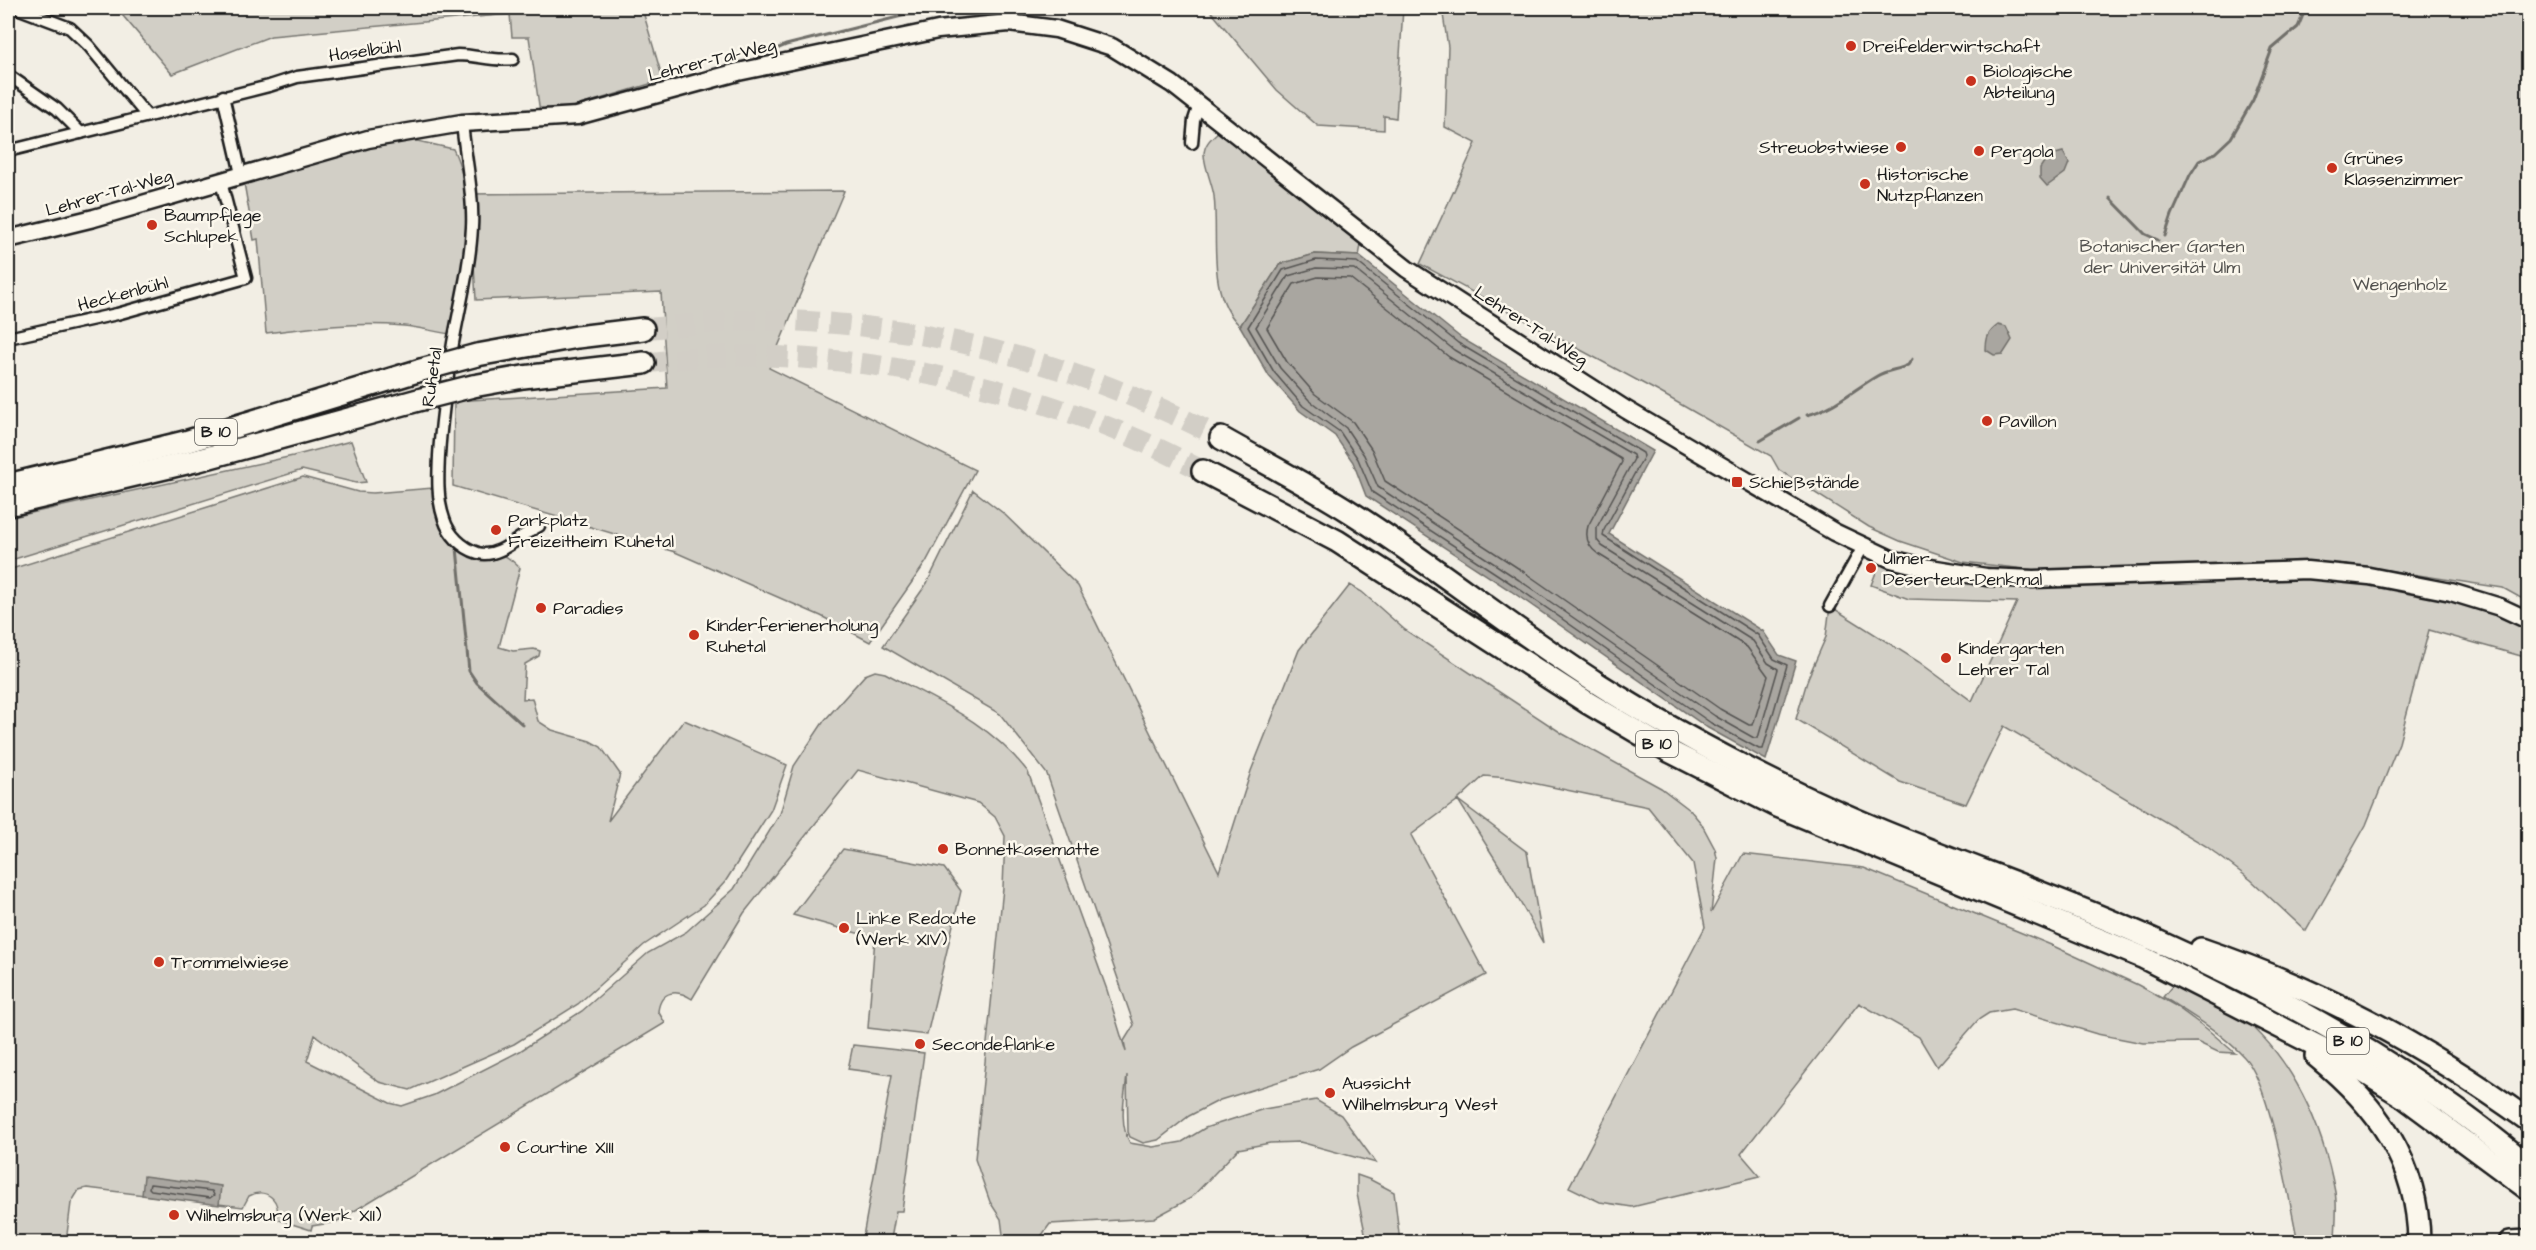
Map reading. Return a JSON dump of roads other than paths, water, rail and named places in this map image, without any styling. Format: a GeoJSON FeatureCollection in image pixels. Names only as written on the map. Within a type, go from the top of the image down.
{"type":"FeatureCollection","features":[{"type":"Feature","properties":{"kind":"highway","name":"B 10"},"geometry":{"type":"LineString","coordinates":[[8,485],[185,442],[421,370],[477,356],[577,337],[643,329]]}},
{"type":"Feature","properties":{"kind":"highway","name":"B 10"},"geometry":{"type":"LineString","coordinates":[[8,505],[199,460],[472,386],[523,377],[644,363]]}},
{"type":"Feature","properties":{"kind":"highway","name":"B 10"},"geometry":{"type":"LineString","coordinates":[[1221,438],[1353,514],[1598,684],[1685,736],[1784,787],[1844,814],[2153,939],[2305,1015],[2406,1076],[2504,1145],[2529,1166]]}},
{"type":"Feature","properties":{"kind":"highway","name":"B 10"},"geometry":{"type":"LineString","coordinates":[[1203,471],[1337,541],[1588,703],[1671,752],[1775,805],[2142,957],[2343,1059],[2404,1097],[2529,1189]]}},
{"type":"Feature","properties":{"kind":"highway"},"geometry":{"type":"LineString","coordinates":[[2153,939],[2192,946],[2234,960],[2284,979],[2336,1003],[2439,1058],[2529,1120]]}},
{"type":"Feature","properties":{"kind":"highway"},"geometry":{"type":"LineString","coordinates":[[2283,1028],[2345,1080],[2371,1108],[2391,1135],[2413,1192],[2419,1221],[2419,1242]]}},
{"type":"Feature","properties":{"kind":"highway"},"geometry":{"type":"LineString","coordinates":[[2510,1242],[2529,1241]]}},
{"type":"Feature","properties":{"kind":"street"},"geometry":{"type":"LineString","coordinates":[[17,8],[70,28],[89,46],[147,116]]}},
{"type":"Feature","properties":{"kind":"street","name":"Lehrer-Tal-Weg"},"geometry":{"type":"LineString","coordinates":[[8,239],[94,218],[368,139],[462,123],[577,116],[738,72],[938,30],[1009,23],[1056,29],[1112,47],[1164,79],[1407,269],[1625,409],[1863,547],[1892,559],[1924,567],[1986,577],[2033,579],[2307,570],[2369,576],[2451,592],[2500,607],[2529,620]]}},
{"type":"Feature","properties":{"kind":"street","name":"Haselbühl"},"geometry":{"type":"LineString","coordinates":[[8,151],[297,77],[458,55],[479,55],[496,62],[513,59]]}},
{"type":"Feature","properties":{"kind":"street"},"geometry":{"type":"LineString","coordinates":[[8,75],[57,109],[81,133]]}},
{"type":"Feature","properties":{"kind":"street"},"geometry":{"type":"LineString","coordinates":[[223,96],[241,174]]}},
{"type":"Feature","properties":{"kind":"street"},"geometry":{"type":"LineString","coordinates":[[1192,143],[1194,120],[1199,105]]}},
{"type":"Feature","properties":{"kind":"street","name":"Ruhetal"},"geometry":{"type":"LineString","coordinates":[[462,123],[472,224],[465,286],[454,341],[441,430],[438,483],[441,508],[444,521],[457,541],[466,548],[486,554],[501,549],[538,526]]}},
{"type":"Feature","properties":{"kind":"street","name":"Heckenbühl"},"geometry":{"type":"LineString","coordinates":[[8,338],[117,314],[246,278],[221,182]]}},
{"type":"Feature","properties":{"kind":"street"},"geometry":{"type":"LineString","coordinates":[[1830,606],[1863,547]]}},
{"type":"Feature","properties":{"kind":"water"},"geometry":{"type":"Polygon","coordinates":[[[2063,152],[2069,163],[2065,173],[2047,186],[2040,178],[2040,168],[2048,156],[2063,152]]]}},
{"type":"Feature","properties":{"kind":"water"},"geometry":{"type":"Polygon","coordinates":[[[1315,254],[1359,256],[1461,338],[1653,451],[1609,534],[1763,631],[1779,655],[1796,661],[1766,760],[1708,728],[1511,591],[1366,496],[1353,462],[1335,436],[1300,411],[1269,376],[1240,326],[1280,264],[1315,254]]]}},
{"type":"Feature","properties":{"kind":"water"},"geometry":{"type":"Polygon","coordinates":[[[1998,325],[2006,327],[2012,340],[2003,354],[1994,355],[1986,350],[1986,342],[1992,330],[1998,325]]]}},
{"type":"Feature","properties":{"kind":"water"},"geometry":{"type":"Polygon","coordinates":[[[144,1176],[221,1186],[219,1205],[142,1195],[144,1176]]]}},
{"type":"Feature","properties":{"kind":"waterway"},"geometry":{"type":"LineString","coordinates":[[2165,236],[2190,175],[2199,161],[2215,153],[2231,138],[2253,100],[2272,49],[2298,27],[2306,8]]}},
{"type":"Feature","properties":{"kind":"waterway"},"geometry":{"type":"LineString","coordinates":[[755,58],[786,45],[906,15],[1012,10]]}},
{"type":"Feature","properties":{"kind":"waterway"},"geometry":{"type":"LineString","coordinates":[[2110,198],[2145,234],[2158,240]]}},
{"type":"Feature","properties":{"kind":"waterway"},"geometry":{"type":"LineString","coordinates":[[1807,415],[1835,403],[1881,374],[1908,365],[1912,359]]}},
{"type":"Feature","properties":{"kind":"waterway"},"geometry":{"type":"LineString","coordinates":[[1760,441],[1799,418]]}},
{"type":"Feature","properties":{"kind":"waterway"},"geometry":{"type":"LineString","coordinates":[[457,548],[469,671],[477,683],[523,725]]}},
{"type":"Feature","properties":{"kind":"tunnel"},"geometry":{"type":"LineString","coordinates":[[643,329],[720,322],[779,320],[854,325],[963,343],[1016,356],[1121,392],[1171,413],[1221,438]]}},
{"type":"Feature","properties":{"kind":"tunnel"},"geometry":{"type":"LineString","coordinates":[[644,363],[712,356],[784,357],[846,362],[908,371],[969,383],[1030,400],[1089,420],[1203,471]]}},
{"type":"Feature","properties":{"kind":"place","name":"Dreifelderwirtschaft"},"geometry":{"type":"Point","coordinates":[1851,46]}},
{"type":"Feature","properties":{"kind":"place","name":"Biologische Abteilung"},"geometry":{"type":"Point","coordinates":[1971,81]}},
{"type":"Feature","properties":{"kind":"place","name":"Streuobstwiese"},"geometry":{"type":"Point","coordinates":[1901,147]}},
{"type":"Feature","properties":{"kind":"place","name":"Pergola"},"geometry":{"type":"Point","coordinates":[1979,151]}},
{"type":"Feature","properties":{"kind":"place","name":"Grünes Klassenzimmer"},"geometry":{"type":"Point","coordinates":[2332,168]}},
{"type":"Feature","properties":{"kind":"place","name":"Historische Nutzpflanzen"},"geometry":{"type":"Point","coordinates":[1865,184]}},
{"type":"Feature","properties":{"kind":"place","name":"Baumpflege Schlupek"},"geometry":{"type":"Point","coordinates":[152,225]}},
{"type":"Feature","properties":{"kind":"place","name":"Pavillon"},"geometry":{"type":"Point","coordinates":[1987,421]}},
{"type":"Feature","properties":{"kind":"place","name":"Schießstände"},"geometry":{"type":"Point","coordinates":[1737,482]}},
{"type":"Feature","properties":{"kind":"place","name":"Parkplatz Freizeitheim Ruhetal"},"geometry":{"type":"Point","coordinates":[496,530]}},
{"type":"Feature","properties":{"kind":"place","name":"Ulmer Deserteur-Denkmal"},"geometry":{"type":"Point","coordinates":[1871,568]}},
{"type":"Feature","properties":{"kind":"place","name":"Paradies"},"geometry":{"type":"Point","coordinates":[541,608]}},
{"type":"Feature","properties":{"kind":"place","name":"Kinderferienerholung Ruhetal"},"geometry":{"type":"Point","coordinates":[694,635]}},
{"type":"Feature","properties":{"kind":"place","name":"Kindergarten Lehrer Tal"},"geometry":{"type":"Point","coordinates":[1946,658]}},
{"type":"Feature","properties":{"kind":"place","name":"Bonnetkasematte"},"geometry":{"type":"Point","coordinates":[943,849]}},
{"type":"Feature","properties":{"kind":"place","name":"Linke Redoute (Werk XIV)"},"geometry":{"type":"Point","coordinates":[844,928]}},
{"type":"Feature","properties":{"kind":"place","name":"Trommelwiese"},"geometry":{"type":"Point","coordinates":[159,962]}},
{"type":"Feature","properties":{"kind":"place","name":"Secondeflanke"},"geometry":{"type":"Point","coordinates":[920,1044]}},
{"type":"Feature","properties":{"kind":"place","name":"Aussicht Wilhelmsburg West"},"geometry":{"type":"Point","coordinates":[1330,1093]}},
{"type":"Feature","properties":{"kind":"place","name":"Courtine XIII"},"geometry":{"type":"Point","coordinates":[505,1147]}},
{"type":"Feature","properties":{"kind":"place","name":"Wilhelmsburg (Werk XII)"},"geometry":{"type":"Point","coordinates":[174,1215]}},
{"type":"Feature","properties":{"kind":"park label","name":"Botanischer Garten der Universität Ulm"},"geometry":{"type":"Point","coordinates":[2162,256]}},
{"type":"Feature","properties":{"kind":"park label","name":"Wengenholz"},"geometry":{"type":"Point","coordinates":[2400,284]}}]}
